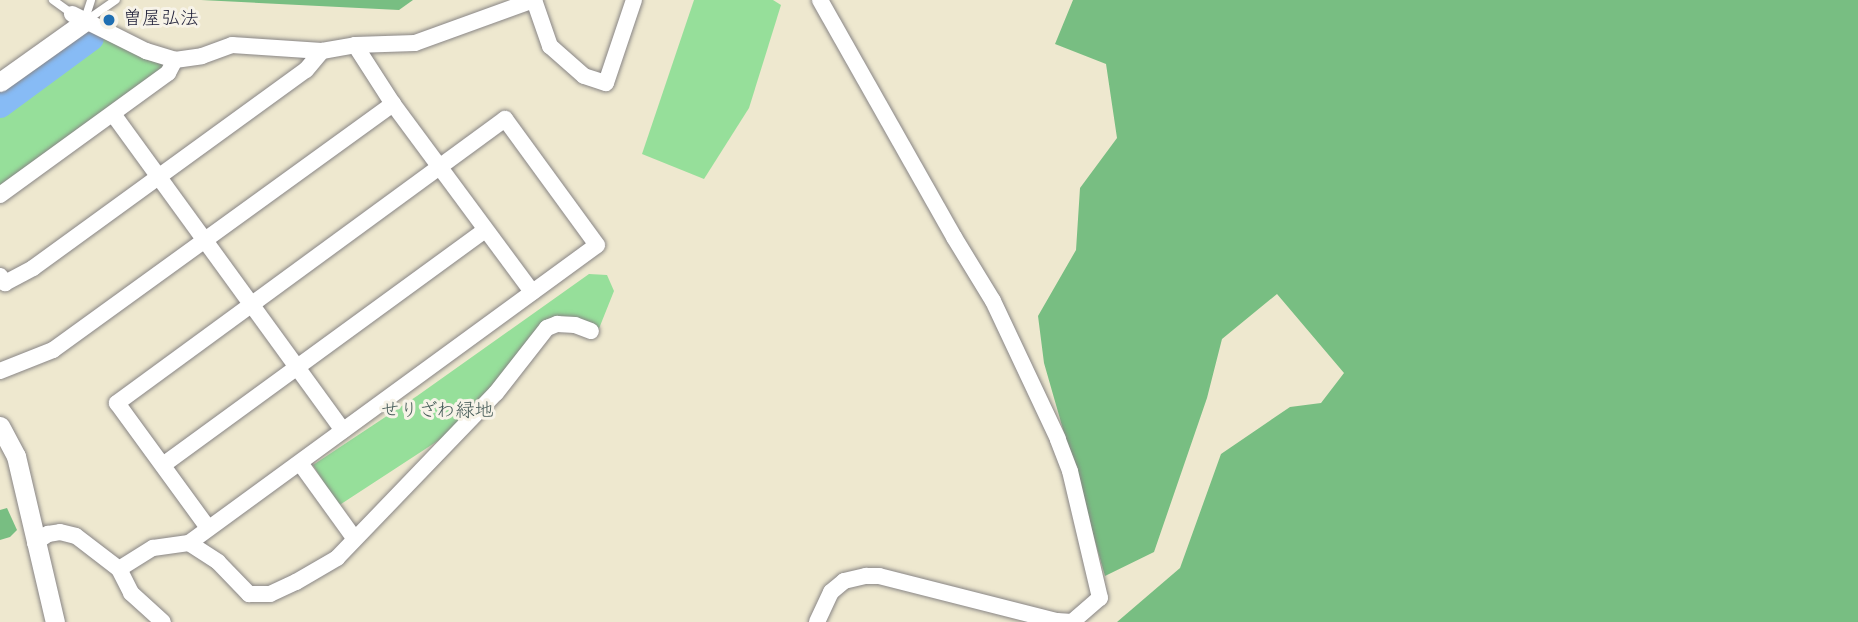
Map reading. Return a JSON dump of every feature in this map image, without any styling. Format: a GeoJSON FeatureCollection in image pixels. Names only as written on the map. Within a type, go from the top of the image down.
{"type":"FeatureCollection","features":[{"type":"Feature","properties":{"kind":"street"},"geometry":{"type":"LineString","coordinates":[[0,82],[78,18],[146,51],[174,60],[202,56],[232,45],[322,51],[355,45],[415,43],[534,0],[550,46],[584,76],[606,83],[634,0]]}},
{"type":"Feature","properties":{"kind":"street"},"geometry":{"type":"LineString","coordinates":[[817,622],[831,592],[844,581],[866,576],[892,579],[1057,621],[1072,622],[1100,597],[1080,511],[1058,439],[993,301],[820,0]]}},
{"type":"Feature","properties":{"kind":"street"},"geometry":{"type":"LineString","coordinates":[[355,45],[393,104],[532,292]]}},
{"type":"Feature","properties":{"kind":"street"},"geometry":{"type":"LineString","coordinates":[[0,276],[5,283],[33,268],[306,70],[322,51]]}},
{"type":"Feature","properties":{"kind":"street"},"geometry":{"type":"LineString","coordinates":[[0,195],[168,73],[174,60]]}},
{"type":"Feature","properties":{"kind":"street"},"geometry":{"type":"LineString","coordinates":[[0,371],[53,350],[393,104]]}},
{"type":"Feature","properties":{"kind":"street"},"geometry":{"type":"LineString","coordinates":[[113,114],[342,430]]}},
{"type":"Feature","properties":{"kind":"street"},"geometry":{"type":"LineString","coordinates":[[119,569],[153,548],[189,543],[597,245],[505,119],[117,403],[208,528]]}},
{"type":"Feature","properties":{"kind":"street"},"geometry":{"type":"LineString","coordinates":[[163,465],[485,230]]}},
{"type":"Feature","properties":{"kind":"street"},"geometry":{"type":"LineString","coordinates":[[189,543],[218,562],[249,594],[270,594],[323,568],[496,393],[547,328],[557,324],[575,325],[591,331]]}},
{"type":"Feature","properties":{"kind":"street"},"geometry":{"type":"LineString","coordinates":[[0,428],[16,456],[55,622]]}},
{"type":"Feature","properties":{"kind":"street"},"geometry":{"type":"LineString","coordinates":[[300,463],[354,538]]}},
{"type":"Feature","properties":{"kind":"street"},"geometry":{"type":"LineString","coordinates":[[35,543],[60,532],[76,536],[119,569],[131,593],[163,622]]}},
{"type":"Feature","properties":{"kind":"lane"},"geometry":{"type":"LineString","coordinates":[[53,0],[78,18]]}},
{"type":"Feature","properties":{"kind":"lane"},"geometry":{"type":"LineString","coordinates":[[78,18],[92,0]]}},
{"type":"Feature","properties":{"kind":"lane"},"geometry":{"type":"LineString","coordinates":[[78,18],[116,0]]}},
{"type":"Feature","properties":{"kind":"green space"},"geometry":{"type":"Polygon","coordinates":[[[201,0],[413,0],[399,10],[201,0]]]}},
{"type":"Feature","properties":{"kind":"green space"},"geometry":{"type":"Polygon","coordinates":[[[694,0],[773,0],[781,5],[749,108],[704,179],[642,154],[694,0]]]}},
{"type":"Feature","properties":{"kind":"green space"},"geometry":{"type":"Polygon","coordinates":[[[1073,0],[1858,0],[1858,622],[1117,622],[1180,568],[1221,454],[1290,407],[1321,403],[1344,373],[1277,294],[1222,339],[1207,398],[1154,552],[1105,576],[1044,363],[1038,316],[1076,250],[1080,188],[1117,138],[1106,64],[1055,44],[1073,0]]]}},
{"type":"Feature","properties":{"kind":"green space"},"geometry":{"type":"Polygon","coordinates":[[[102,38],[149,58],[166,61],[166,69],[0,192],[0,111],[102,38]]]}},
{"type":"Feature","properties":{"kind":"green space","name":"せりざわ緑地"},"geometry":{"type":"Polygon","coordinates":[[[589,274],[607,275],[614,291],[598,331],[560,321],[456,429],[338,506],[313,465],[417,396],[589,274]]]}},
{"type":"Feature","properties":{"kind":"green space"},"geometry":{"type":"Polygon","coordinates":[[[7,508],[17,530],[10,537],[0,540],[0,510],[7,508]]]}},
{"type":"Feature","properties":{"kind":"waterway"},"geometry":{"type":"LineString","coordinates":[[0,105],[91,38]]}},
{"type":"Feature","properties":{"kind":"place","name":"曽屋弘法"},"geometry":{"type":"Point","coordinates":[109,20]}}]}
